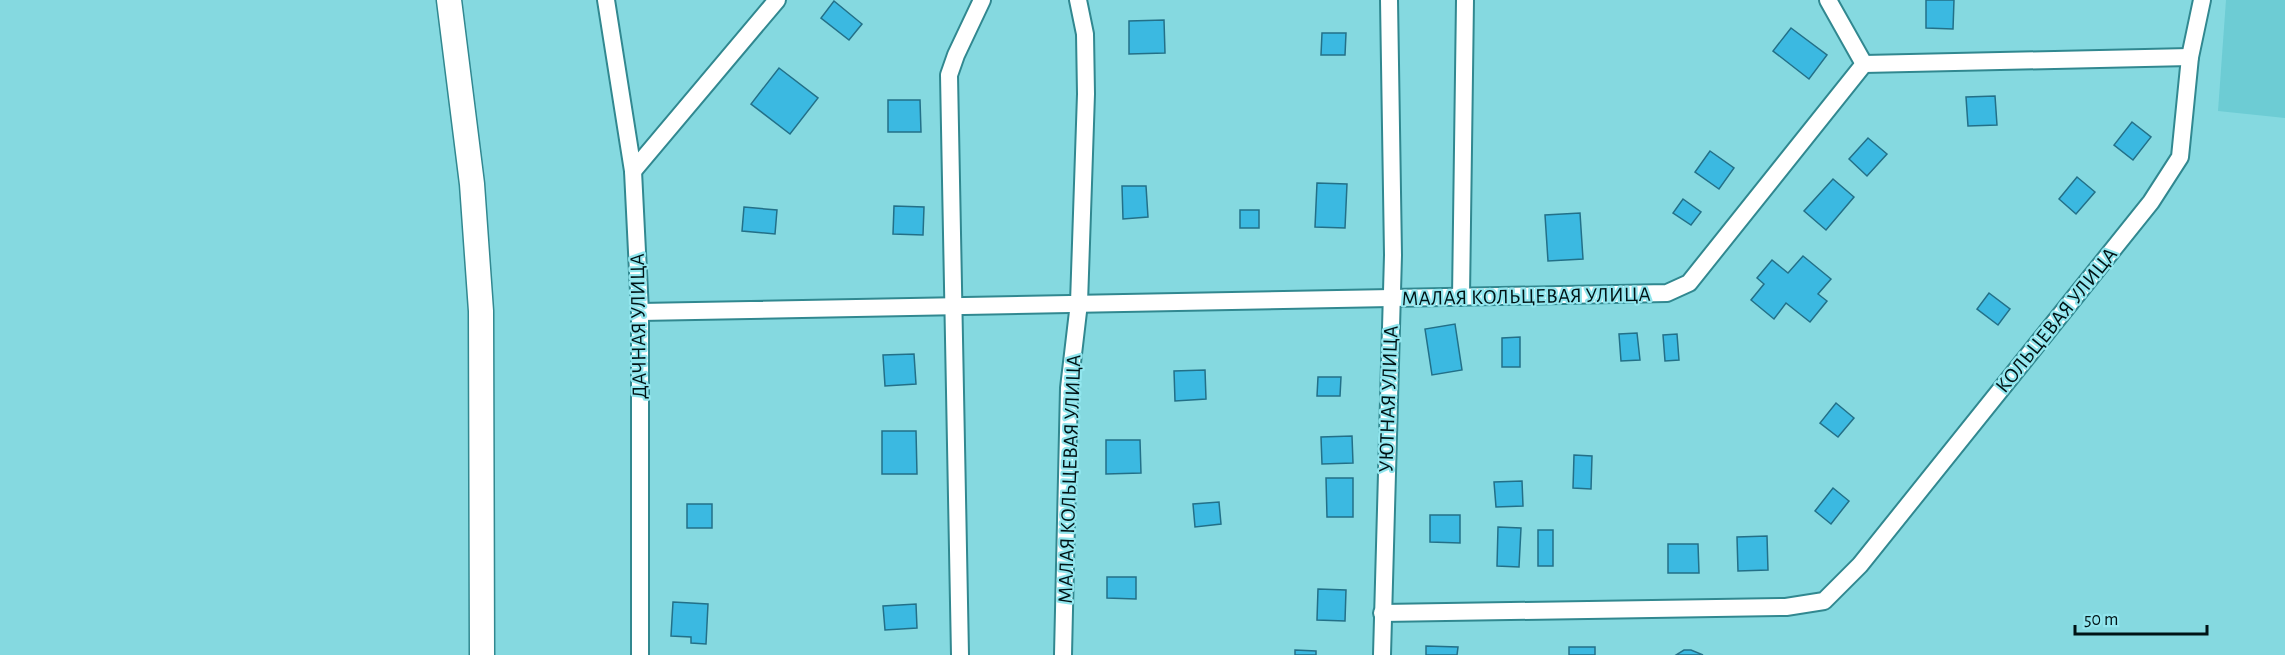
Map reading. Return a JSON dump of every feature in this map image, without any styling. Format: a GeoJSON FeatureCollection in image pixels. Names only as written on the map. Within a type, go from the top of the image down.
{"type":"FeatureCollection","features":[{"type":"Feature","properties":{"kind":"street"},"geometry":{"type":"LineString","coordinates":[[450,0],[472,184],[481,311],[482,655]]}},
{"type":"Feature","properties":{"kind":"street","name":"ДАЧНАЯ УЛИЦА"},"geometry":{"type":"LineString","coordinates":[[606,0],[633,171],[640,312],[640,655]]}},
{"type":"Feature","properties":{"kind":"street"},"geometry":{"type":"LineString","coordinates":[[633,171],[777,0]]}},
{"type":"Feature","properties":{"kind":"street"},"geometry":{"type":"LineString","coordinates":[[960,655],[949,75],[982,0]]}},
{"type":"Feature","properties":{"kind":"street","name":"МАЛАЯ КОЛЬЦЕВАЯ УЛИЦА"},"geometry":{"type":"LineString","coordinates":[[1063,655],[1069,388],[1079,303],[1086,54],[1085,34],[1078,0]]}},
{"type":"Feature","properties":{"kind":"street","name":"УЮТНАЯ УЛИЦА"},"geometry":{"type":"LineString","coordinates":[[1382,655],[1393,255],[1389,0]]}},
{"type":"Feature","properties":{"kind":"street"},"geometry":{"type":"LineString","coordinates":[[1461,297],[1465,0]]}},
{"type":"Feature","properties":{"kind":"street"},"geometry":{"type":"LineString","coordinates":[[1828,0],[1864,64],[2190,57]]}},
{"type":"Feature","properties":{"kind":"street","name":"КОЛЬЦЕВАЯ УЛИЦА"},"geometry":{"type":"LineString","coordinates":[[1382,612],[1786,607],[1824,601],[1860,565],[2157,193],[2180,157],[2190,57],[2202,0]]}},
{"type":"Feature","properties":{"kind":"street","name":"МАЛАЯ КОЛЬЦЕВАЯ УЛИЦА"},"geometry":{"type":"LineString","coordinates":[[640,312],[1667,293],[1689,283],[1864,64]]}},
{"type":"Feature","properties":{"kind":"shaded area"},"geometry":{"type":"Polygon","coordinates":[[[2226,0],[2285,0],[2285,118],[2218,111],[2226,0]]]}},
{"type":"Feature","properties":{"kind":"building"},"geometry":{"type":"Polygon","coordinates":[[[1926,0],[1954,0],[1953,29],[1926,28],[1926,0]]]}},
{"type":"Feature","properties":{"kind":"building"},"geometry":{"type":"Polygon","coordinates":[[[834,1],[862,24],[849,40],[821,18],[834,1]]]}},
{"type":"Feature","properties":{"kind":"building"},"geometry":{"type":"Polygon","coordinates":[[[1164,20],[1165,53],[1129,54],[1129,21],[1164,20]]]}},
{"type":"Feature","properties":{"kind":"building"},"geometry":{"type":"Polygon","coordinates":[[[1791,28],[1827,55],[1809,79],[1773,51],[1791,28]]]}},
{"type":"Feature","properties":{"kind":"building"},"geometry":{"type":"Polygon","coordinates":[[[1322,33],[1346,33],[1345,55],[1321,55],[1322,33]]]}},
{"type":"Feature","properties":{"kind":"building"},"geometry":{"type":"Polygon","coordinates":[[[779,68],[818,98],[790,134],[751,104],[779,68]]]}},
{"type":"Feature","properties":{"kind":"building"},"geometry":{"type":"Polygon","coordinates":[[[1995,96],[1997,125],[1968,126],[1966,97],[1995,96]]]}},
{"type":"Feature","properties":{"kind":"building"},"geometry":{"type":"Polygon","coordinates":[[[888,100],[920,100],[921,132],[888,132],[888,100]]]}},
{"type":"Feature","properties":{"kind":"building"},"geometry":{"type":"Polygon","coordinates":[[[2132,122],[2151,137],[2133,160],[2114,145],[2132,122]]]}},
{"type":"Feature","properties":{"kind":"building"},"geometry":{"type":"Polygon","coordinates":[[[1868,138],[1887,154],[1867,176],[1849,159],[1868,138]]]}},
{"type":"Feature","properties":{"kind":"building"},"geometry":{"type":"Polygon","coordinates":[[[1710,151],[1734,168],[1719,189],[1695,172],[1710,151]]]}},
{"type":"Feature","properties":{"kind":"building"},"geometry":{"type":"Polygon","coordinates":[[[2077,177],[2095,192],[2076,214],[2059,199],[2077,177]]]}},
{"type":"Feature","properties":{"kind":"building"},"geometry":{"type":"Polygon","coordinates":[[[1833,179],[1854,197],[1826,230],[1804,211],[1833,179]]]}},
{"type":"Feature","properties":{"kind":"building"},"geometry":{"type":"Polygon","coordinates":[[[1317,183],[1347,184],[1345,228],[1315,227],[1317,183]]]}},
{"type":"Feature","properties":{"kind":"building"},"geometry":{"type":"Polygon","coordinates":[[[1122,186],[1146,186],[1148,217],[1123,219],[1122,186]]]}},
{"type":"Feature","properties":{"kind":"building"},"geometry":{"type":"Polygon","coordinates":[[[1683,199],[1701,212],[1691,225],[1673,213],[1683,199]]]}},
{"type":"Feature","properties":{"kind":"building"},"geometry":{"type":"Polygon","coordinates":[[[894,206],[924,207],[923,235],[893,234],[894,206]]]}},
{"type":"Feature","properties":{"kind":"building"},"geometry":{"type":"Polygon","coordinates":[[[744,207],[777,210],[775,234],[742,231],[744,207]]]}},
{"type":"Feature","properties":{"kind":"building"},"geometry":{"type":"Polygon","coordinates":[[[1240,210],[1259,210],[1259,228],[1240,228],[1240,210]]]}},
{"type":"Feature","properties":{"kind":"building"},"geometry":{"type":"Polygon","coordinates":[[[1580,213],[1583,259],[1548,261],[1545,215],[1580,213]]]}},
{"type":"Feature","properties":{"kind":"building"},"geometry":{"type":"Polygon","coordinates":[[[1803,256],[1831,279],[1818,294],[1827,301],[1810,322],[1786,303],[1774,319],[1751,300],[1764,284],[1757,278],[1772,260],[1788,273],[1803,256]]]}},
{"type":"Feature","properties":{"kind":"building"},"geometry":{"type":"Polygon","coordinates":[[[1989,293],[2010,309],[1998,325],[1977,309],[1989,293]]]}},
{"type":"Feature","properties":{"kind":"building"},"geometry":{"type":"Polygon","coordinates":[[[1455,324],[1462,370],[1432,375],[1425,329],[1455,324]]]}},
{"type":"Feature","properties":{"kind":"building"},"geometry":{"type":"Polygon","coordinates":[[[1637,333],[1640,360],[1621,361],[1619,334],[1637,333]]]}},
{"type":"Feature","properties":{"kind":"building"},"geometry":{"type":"Polygon","coordinates":[[[1677,334],[1679,360],[1665,361],[1663,335],[1677,334]]]}},
{"type":"Feature","properties":{"kind":"building"},"geometry":{"type":"Polygon","coordinates":[[[1520,337],[1520,367],[1502,367],[1502,338],[1520,337]]]}},
{"type":"Feature","properties":{"kind":"building"},"geometry":{"type":"Polygon","coordinates":[[[914,354],[916,384],[885,386],[883,355],[914,354]]]}},
{"type":"Feature","properties":{"kind":"building"},"geometry":{"type":"Polygon","coordinates":[[[1205,370],[1206,399],[1175,401],[1174,371],[1205,370]]]}},
{"type":"Feature","properties":{"kind":"building"},"geometry":{"type":"Polygon","coordinates":[[[1318,377],[1341,377],[1340,396],[1317,396],[1318,377]]]}},
{"type":"Feature","properties":{"kind":"building"},"geometry":{"type":"Polygon","coordinates":[[[1836,403],[1854,418],[1838,437],[1820,423],[1836,403]]]}},
{"type":"Feature","properties":{"kind":"building"},"geometry":{"type":"Polygon","coordinates":[[[882,431],[916,431],[917,474],[882,474],[882,431]]]}},
{"type":"Feature","properties":{"kind":"building"},"geometry":{"type":"Polygon","coordinates":[[[1352,436],[1353,463],[1322,464],[1321,437],[1352,436]]]}},
{"type":"Feature","properties":{"kind":"building"},"geometry":{"type":"Polygon","coordinates":[[[1106,440],[1140,440],[1141,473],[1106,474],[1106,440]]]}},
{"type":"Feature","properties":{"kind":"building"},"geometry":{"type":"Polygon","coordinates":[[[1574,455],[1592,456],[1591,489],[1573,488],[1574,455]]]}},
{"type":"Feature","properties":{"kind":"building"},"geometry":{"type":"Polygon","coordinates":[[[1326,478],[1353,478],[1353,517],[1327,517],[1326,478]]]}},
{"type":"Feature","properties":{"kind":"building"},"geometry":{"type":"Polygon","coordinates":[[[1522,481],[1523,506],[1496,507],[1494,482],[1522,481]]]}},
{"type":"Feature","properties":{"kind":"building"},"geometry":{"type":"Polygon","coordinates":[[[1833,488],[1849,501],[1831,524],[1815,511],[1833,488]]]}},
{"type":"Feature","properties":{"kind":"building"},"geometry":{"type":"Polygon","coordinates":[[[1219,502],[1221,524],[1195,527],[1193,504],[1219,502]]]}},
{"type":"Feature","properties":{"kind":"building"},"geometry":{"type":"Polygon","coordinates":[[[687,504],[712,504],[712,528],[687,528],[687,504]]]}},
{"type":"Feature","properties":{"kind":"building"},"geometry":{"type":"Polygon","coordinates":[[[1430,515],[1460,515],[1460,543],[1430,542],[1430,515]]]}},
{"type":"Feature","properties":{"kind":"building"},"geometry":{"type":"Polygon","coordinates":[[[1498,527],[1521,528],[1519,567],[1497,566],[1498,527]]]}},
{"type":"Feature","properties":{"kind":"building"},"geometry":{"type":"Polygon","coordinates":[[[1538,530],[1553,530],[1553,566],[1538,566],[1538,530]]]}},
{"type":"Feature","properties":{"kind":"building"},"geometry":{"type":"Polygon","coordinates":[[[1767,536],[1768,570],[1738,571],[1737,537],[1767,536]]]}},
{"type":"Feature","properties":{"kind":"building"},"geometry":{"type":"Polygon","coordinates":[[[1668,544],[1698,544],[1699,573],[1668,573],[1668,544]]]}},
{"type":"Feature","properties":{"kind":"building"},"geometry":{"type":"Polygon","coordinates":[[[1107,577],[1136,577],[1136,599],[1107,598],[1107,577]]]}},
{"type":"Feature","properties":{"kind":"building"},"geometry":{"type":"Polygon","coordinates":[[[1318,589],[1346,590],[1345,621],[1317,620],[1318,589]]]}},
{"type":"Feature","properties":{"kind":"building"},"geometry":{"type":"Polygon","coordinates":[[[673,602],[708,604],[706,644],[691,643],[691,637],[671,636],[673,602]]]}},
{"type":"Feature","properties":{"kind":"building"},"geometry":{"type":"Polygon","coordinates":[[[916,604],[917,628],[885,630],[883,606],[916,604]]]}},
{"type":"Feature","properties":{"kind":"building"},"geometry":{"type":"Polygon","coordinates":[[[1426,646],[1458,647],[1457,655],[1426,655],[1426,646]]]}},
{"type":"Feature","properties":{"kind":"building"},"geometry":{"type":"Polygon","coordinates":[[[1569,647],[1595,647],[1595,655],[1569,655],[1569,647]]]}},
{"type":"Feature","properties":{"kind":"building"},"geometry":{"type":"Polygon","coordinates":[[[1295,650],[1316,651],[1316,655],[1295,655],[1295,650]]]}},
{"type":"Feature","properties":{"kind":"building"},"geometry":{"type":"Polygon","coordinates":[[[1684,650],[1691,650],[1703,655],[1676,655],[1684,650]]]}}]}
